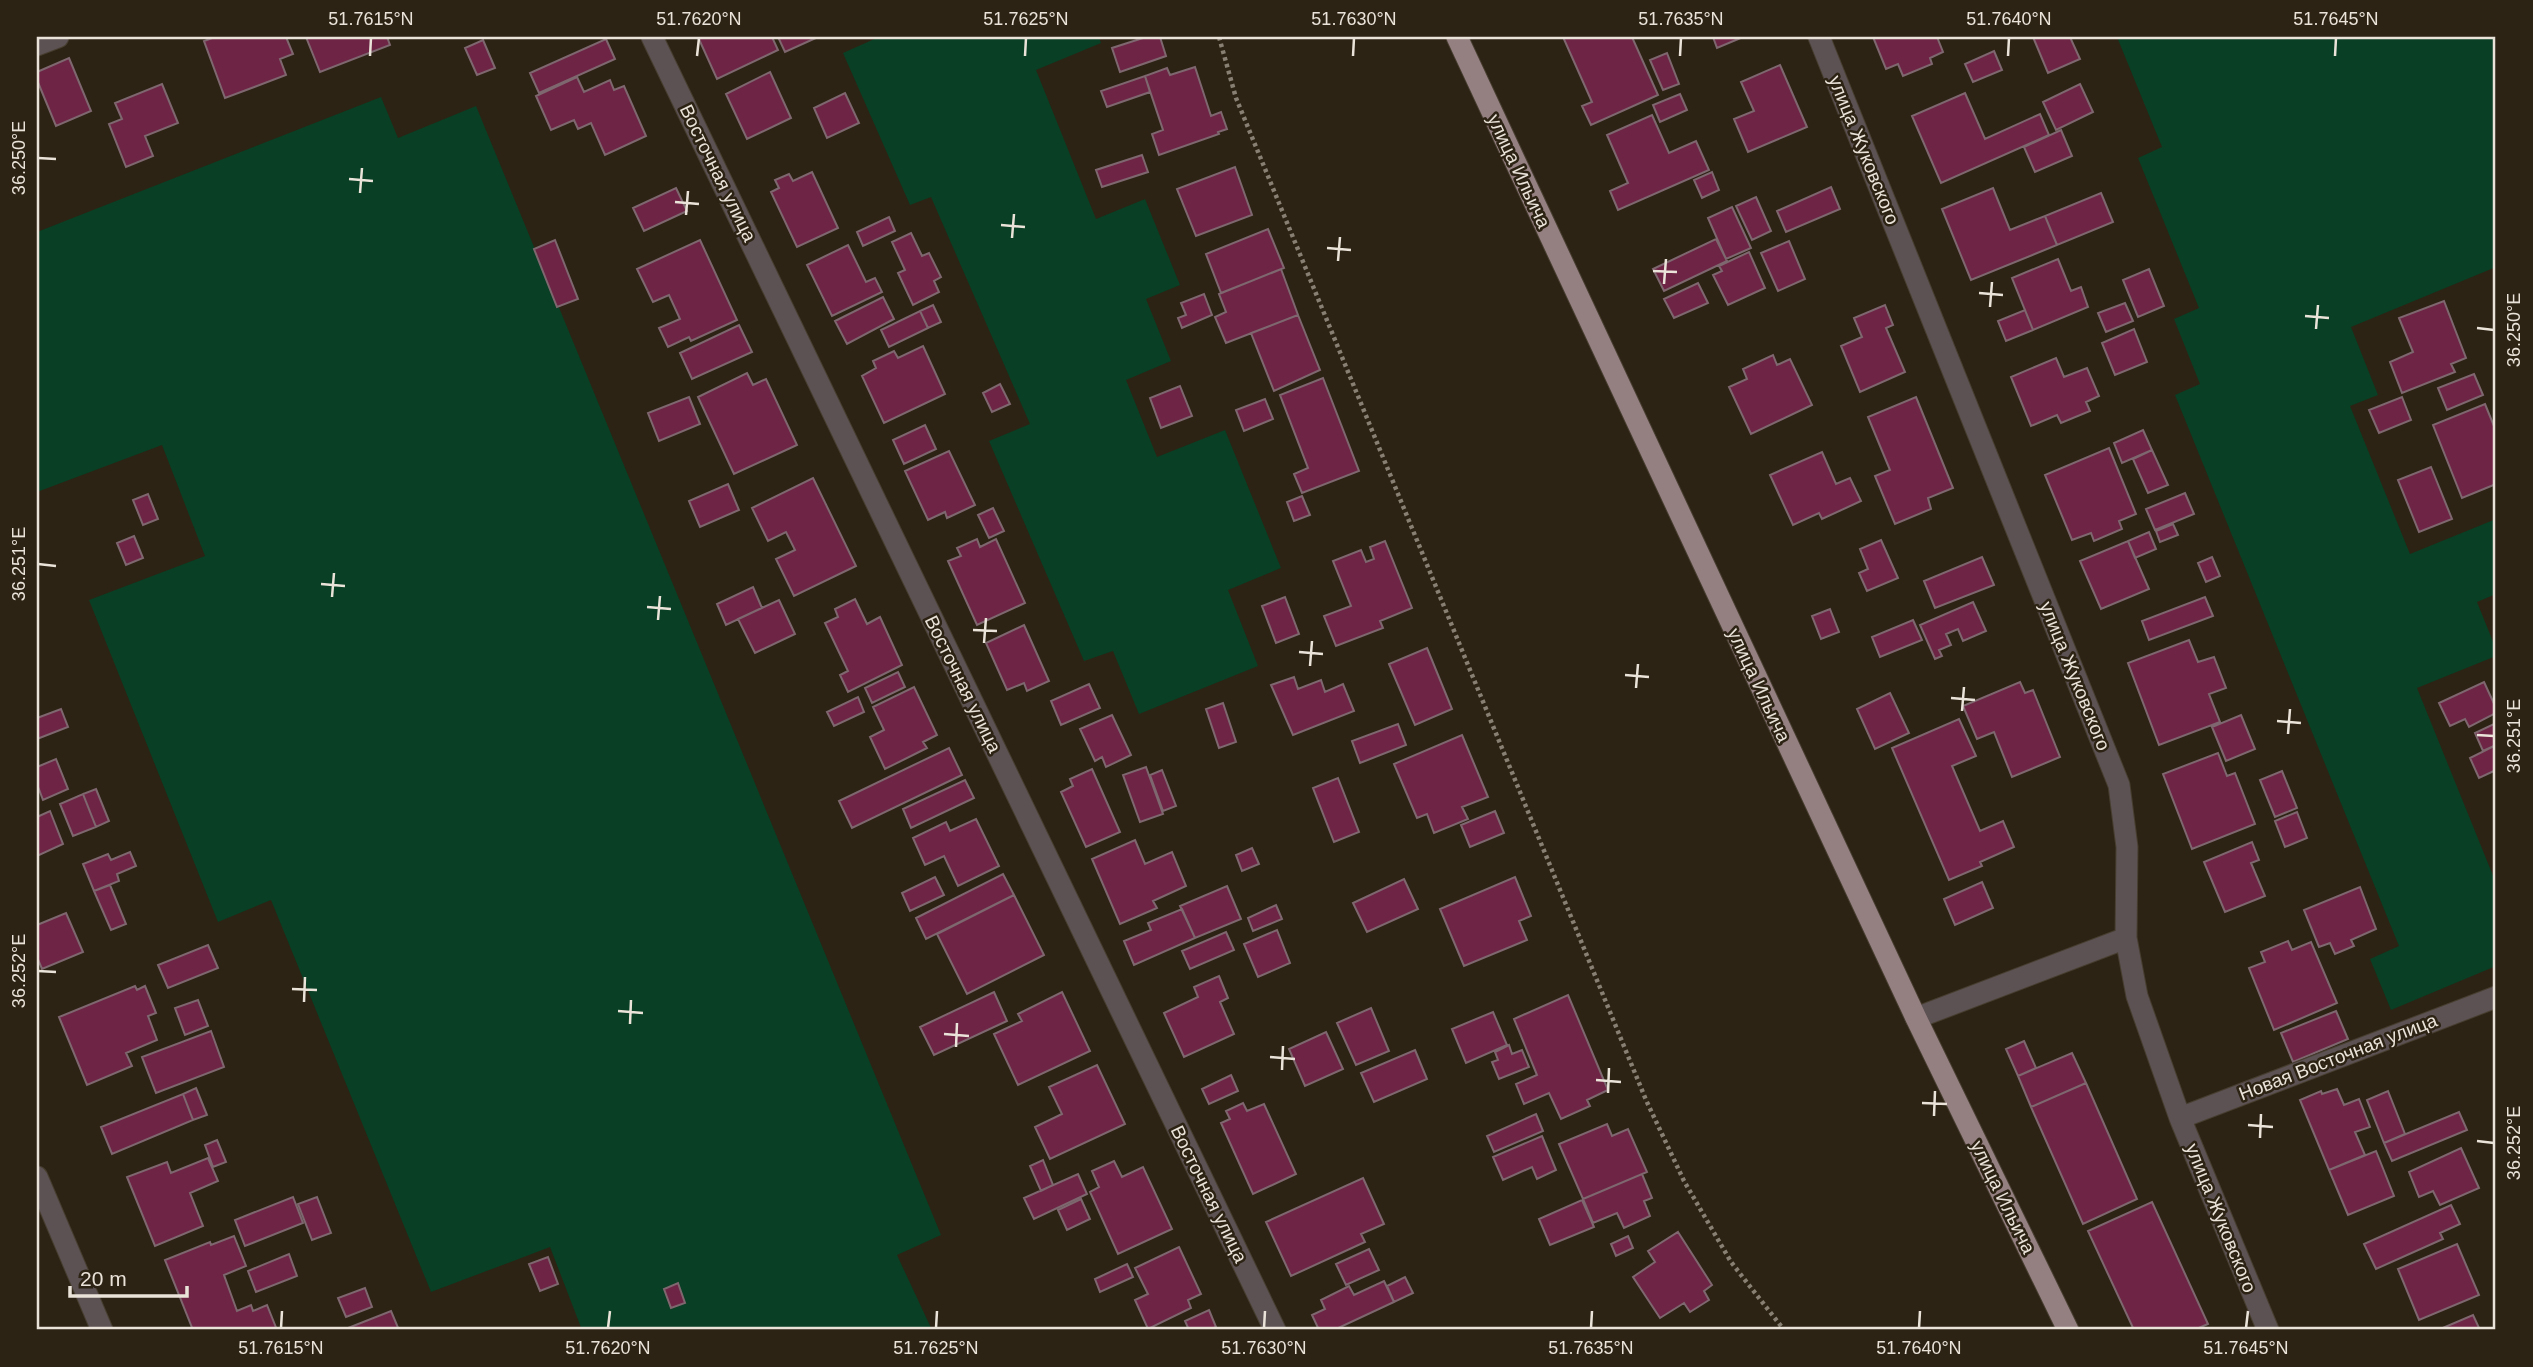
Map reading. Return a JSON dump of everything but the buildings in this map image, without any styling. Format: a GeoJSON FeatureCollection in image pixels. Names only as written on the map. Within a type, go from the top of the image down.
{"type":"FeatureCollection","features":[{"type":"Feature","properties":{"kind":"main road","name":"улица Ильича"},"geometry":{"type":"LineString","coordinates":[[1457,37],[1916,1018],[2068,1330]]}},
{"type":"Feature","properties":{"kind":"street"},"geometry":{"type":"LineString","coordinates":[[37,45],[58,37]]}},
{"type":"Feature","properties":{"kind":"street","name":"Восточная улица"},"geometry":{"type":"LineString","coordinates":[[652,37],[1275,1330]]}},
{"type":"Feature","properties":{"kind":"street","name":"улица Жуковского"},"geometry":{"type":"LineString","coordinates":[[1819,37],[2119,785],[2127,847],[2126,938],[2137,996],[2180,1118],[2268,1330]]}},
{"type":"Feature","properties":{"kind":"street"},"geometry":{"type":"LineString","coordinates":[[1916,1018],[2126,938]]}},
{"type":"Feature","properties":{"kind":"street","name":"Новая Восточная улица"},"geometry":{"type":"LineString","coordinates":[[2180,1118],[2496,997]]}},
{"type":"Feature","properties":{"kind":"street"},"geometry":{"type":"LineString","coordinates":[[37,1177],[102,1330]]}},
{"type":"Feature","properties":{"kind":"path"},"geometry":{"type":"LineString","coordinates":[[1219,37],[1236,98],[1646,1100],[1684,1181],[1731,1262],[1784,1330]]}},
{"type":"Feature","properties":{"kind":"green space"},"geometry":{"type":"Polygon","coordinates":[[[879,37],[1099,37],[1101,43],[1036,70],[1096,219],[1145,199],[1180,285],[1146,299],[1171,361],[1126,380],[1157,457],[1225,430],[1281,568],[1228,590],[1258,666],[1139,714],[1113,651],[1084,661],[989,441],[1030,424],[931,197],[910,205],[843,53],[879,37]]]}},
{"type":"Feature","properties":{"kind":"green space"},"geometry":{"type":"Polygon","coordinates":[[[2117,37],[2496,37],[2496,267],[2351,327],[2378,395],[2350,406],[2410,554],[2496,519],[2496,594],[2477,602],[2496,649],[2496,656],[2417,688],[2496,883],[2496,966],[2391,1010],[2370,959],[2399,946],[2175,395],[2200,384],[2174,319],[2199,308],[2138,158],[2162,147],[2117,37]]]}},
{"type":"Feature","properties":{"kind":"green space"},"geometry":{"type":"Polygon","coordinates":[[[381,97],[398,138],[476,106],[941,1235],[897,1255],[932,1330],[582,1330],[550,1247],[431,1292],[271,900],[218,922],[89,600],[205,556],[162,445],[37,492],[37,232],[381,97]]]}}]}
